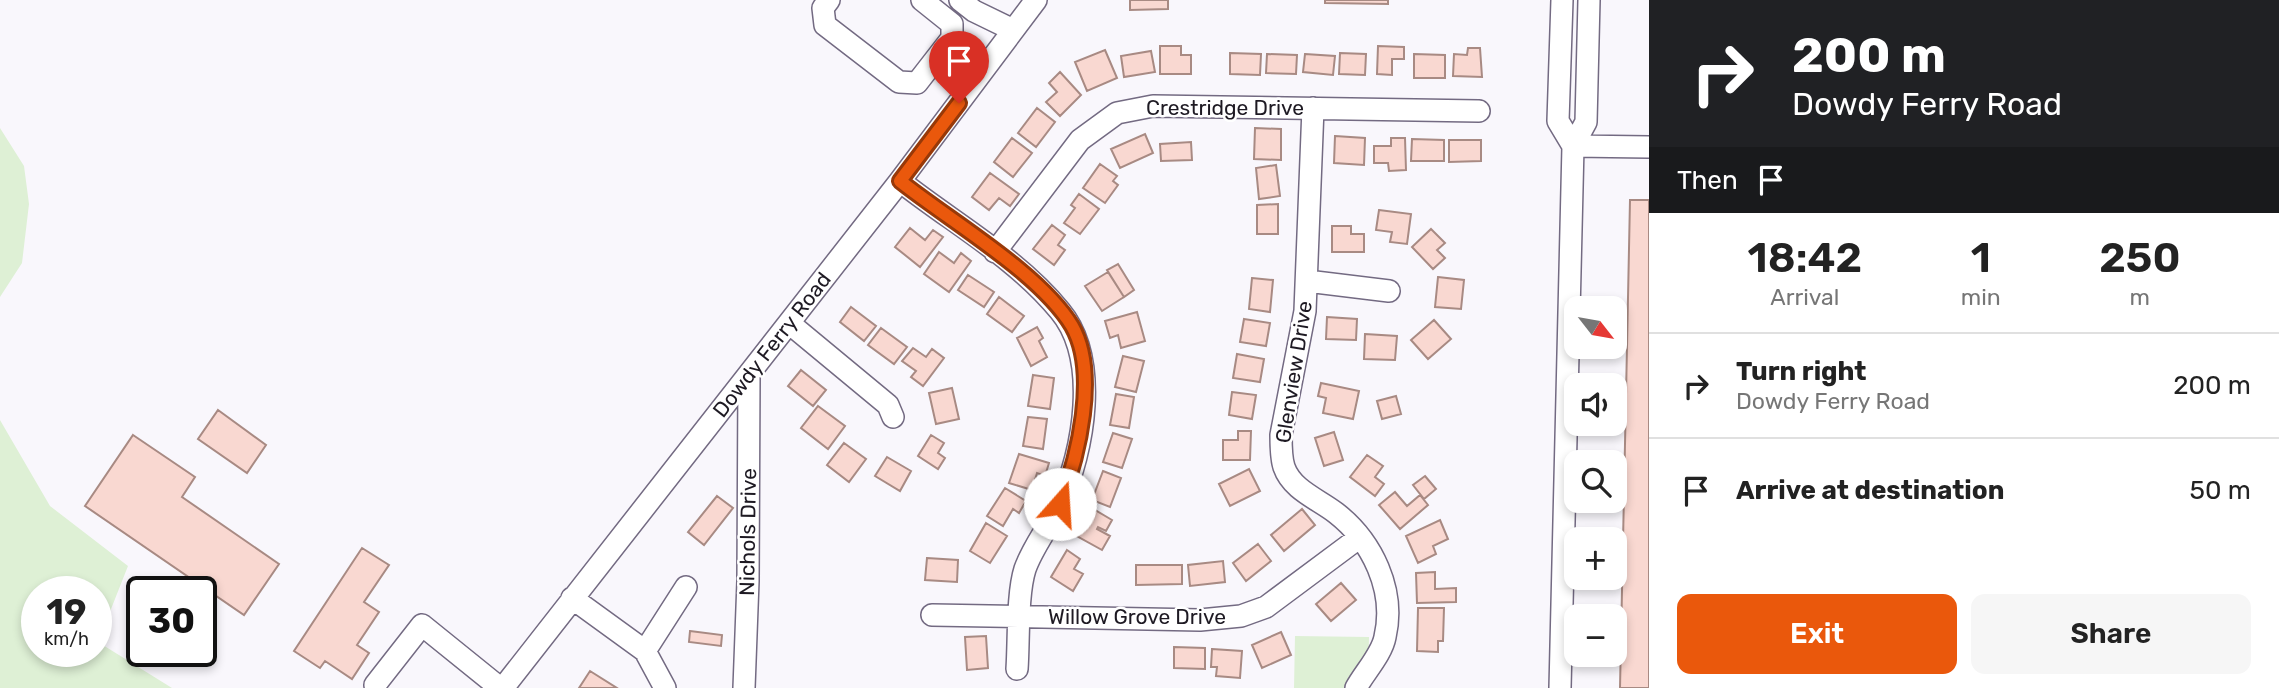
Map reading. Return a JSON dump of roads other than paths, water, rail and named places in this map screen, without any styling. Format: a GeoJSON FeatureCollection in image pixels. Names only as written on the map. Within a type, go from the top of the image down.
{"type":"FeatureCollection","features":[{"type":"Feature","properties":{"kind":"street"},"geometry":{"type":"LineString","coordinates":[[829,0],[823,8],[825,25],[899,82],[916,83],[952,38],[952,24],[922,0]]}},
{"type":"Feature","properties":{"kind":"street"},"geometry":{"type":"LineString","coordinates":[[960,0],[1013,30]]}},
{"type":"Feature","properties":{"kind":"street","name":"Dowdy Ferry Road"},"geometry":{"type":"LineString","coordinates":[[502,688],[749,376],[1037,0]]}},
{"type":"Feature","properties":{"kind":"street"},"geometry":{"type":"LineString","coordinates":[[1562,0],[1558,121],[1573,146]]}},
{"type":"Feature","properties":{"kind":"street"},"geometry":{"type":"LineString","coordinates":[[1560,688],[1573,146],[1586,122],[1589,0]]}},
{"type":"Feature","properties":{"kind":"street"},"geometry":{"type":"LineString","coordinates":[[952,38],[988,64]]}},
{"type":"Feature","properties":{"kind":"street","name":"Crestridge Drive"},"geometry":{"type":"LineString","coordinates":[[995,252],[1080,140],[1118,113],[1153,106],[1479,111]]}},
{"type":"Feature","properties":{"kind":"street","name":"Glenview Drive"},"geometry":{"type":"LineString","coordinates":[[1313,108],[1305,311],[1281,435],[1284,468],[1298,486],[1336,513],[1360,537],[1378,566],[1384,582],[1385,638],[1356,688]]}},
{"type":"Feature","properties":{"kind":"street"},"geometry":{"type":"LineString","coordinates":[[1573,146],[1649,147]]}},
{"type":"Feature","properties":{"kind":"street"},"geometry":{"type":"LineString","coordinates":[[900,181],[1027,277],[1061,312],[1079,342],[1084,388],[1075,456],[1060,504],[1025,571],[1017,669]]}},
{"type":"Feature","properties":{"kind":"street"},"geometry":{"type":"LineString","coordinates":[[1307,281],[1389,291]]}},
{"type":"Feature","properties":{"kind":"street"},"geometry":{"type":"LineString","coordinates":[[789,323],[888,405],[893,417]]}},
{"type":"Feature","properties":{"kind":"street","name":"Nichols Drive"},"geometry":{"type":"LineString","coordinates":[[744,688],[748,581],[749,376]]}},
{"type":"Feature","properties":{"kind":"street","name":"Willow Grove Drive"},"geometry":{"type":"LineString","coordinates":[[932,615],[1200,620],[1241,616],[1275,602],[1360,537]]}},
{"type":"Feature","properties":{"kind":"street"},"geometry":{"type":"LineString","coordinates":[[645,651],[686,587]]}},
{"type":"Feature","properties":{"kind":"street"},"geometry":{"type":"LineString","coordinates":[[572,598],[645,651],[665,688]]}},
{"type":"Feature","properties":{"kind":"street"},"geometry":{"type":"LineString","coordinates":[[375,685],[422,625],[502,688]]}}]}
